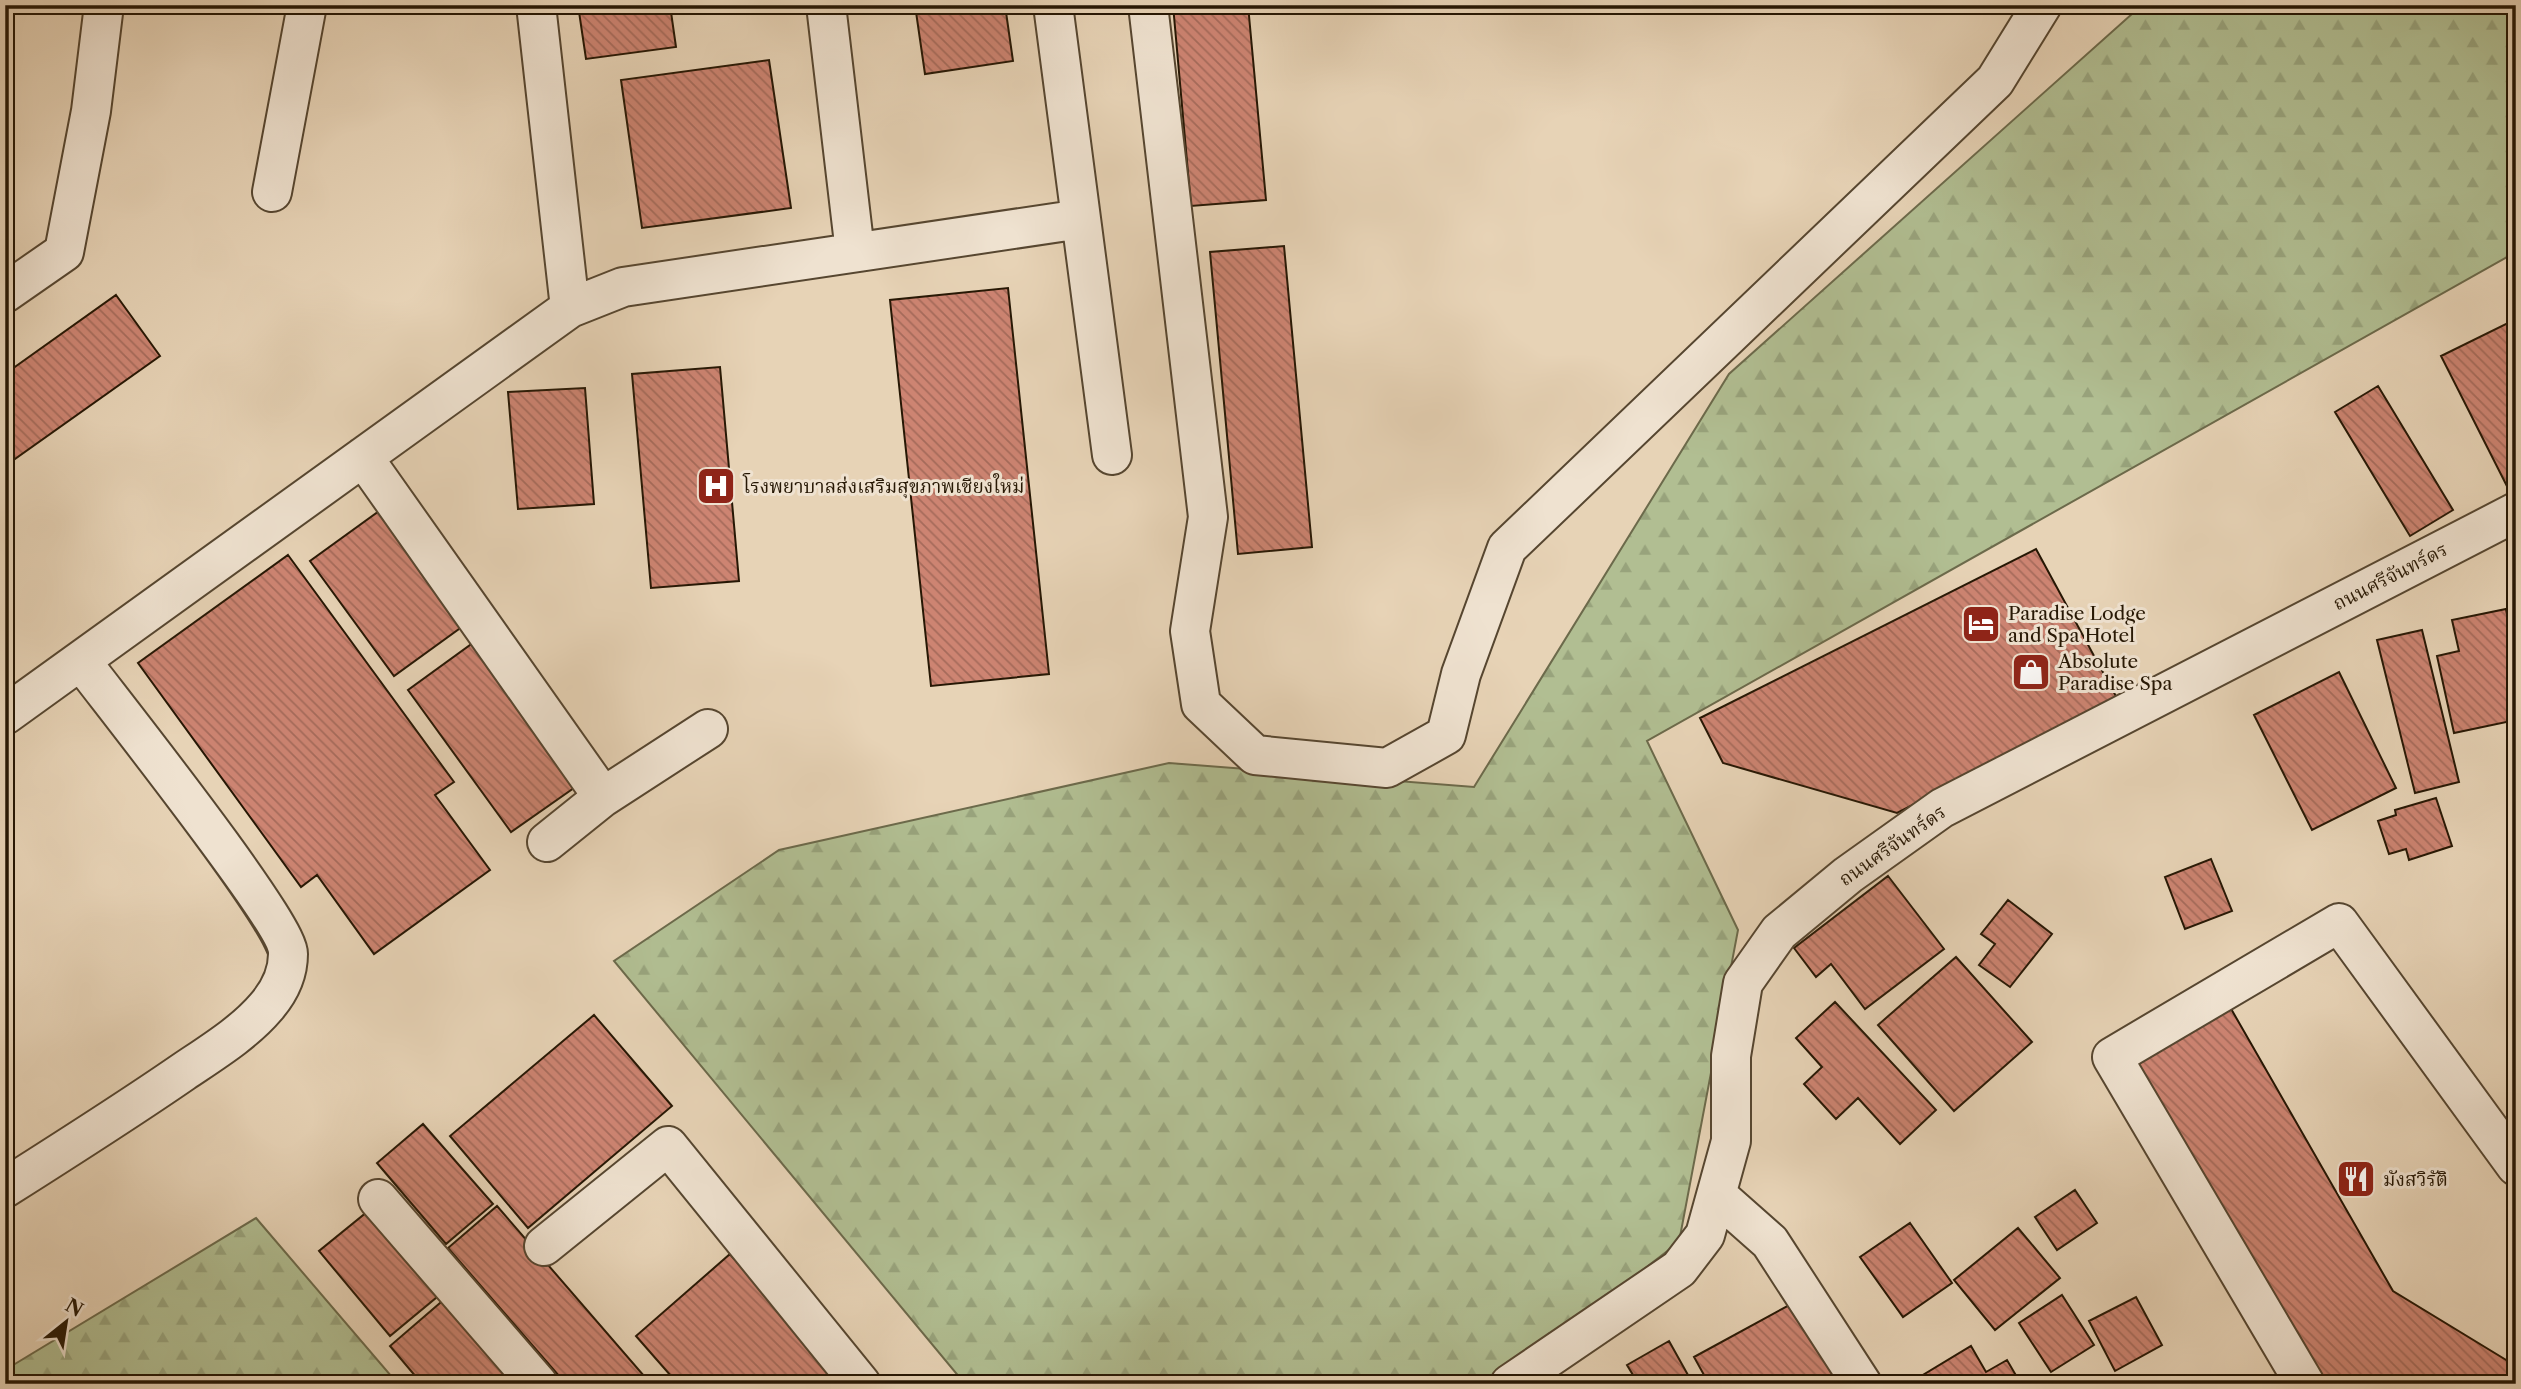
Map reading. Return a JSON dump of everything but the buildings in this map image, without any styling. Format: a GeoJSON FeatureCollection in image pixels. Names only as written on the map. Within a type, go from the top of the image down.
{"type":"FeatureCollection","features":[{"type":"Feature","properties":{"kind":"street"},"geometry":{"type":"LineString","coordinates":[[5,293],[64,252],[91,111],[104,5]]}},
{"type":"Feature","properties":{"kind":"street"},"geometry":{"type":"LineString","coordinates":[[272,192],[307,5]]}},
{"type":"Feature","properties":{"kind":"street"},"geometry":{"type":"LineString","coordinates":[[537,5],[570,308]]}},
{"type":"Feature","properties":{"kind":"street"},"geometry":{"type":"LineString","coordinates":[[826,5],[855,252]]}},
{"type":"Feature","properties":{"kind":"street"},"geometry":{"type":"LineString","coordinates":[[1053,5],[1112,455]]}},
{"type":"Feature","properties":{"kind":"street"},"geometry":{"type":"LineString","coordinates":[[1148,5],[1208,517],[1190,631],[1201,704],[1255,755],[1387,768],[1447,735],[1461,674],[1507,548],[1995,81],[2042,5]]}},
{"type":"Feature","properties":{"kind":"street"},"geometry":{"type":"LineString","coordinates":[[5,715],[570,308],[623,287],[1081,219]]}},
{"type":"Feature","properties":{"kind":"street"},"geometry":{"type":"LineString","coordinates":[[363,457],[603,797]]}},
{"type":"Feature","properties":{"kind":"street","name":"ถนนศรีจันทร์ดร"},"geometry":{"type":"LineString","coordinates":[[1510,1384],[1679,1269],[1705,1236],[1731,1141],[1731,1056],[1743,983],[1779,932],[1847,875],[1942,808],[2516,512]]}},
{"type":"Feature","properties":{"kind":"street"},"geometry":{"type":"LineString","coordinates":[[5,1188],[216,1050],[265,1009],[280,988],[287,967],[289,951],[276,925],[236,867],[80,661]]}},
{"type":"Feature","properties":{"kind":"street"},"geometry":{"type":"LineString","coordinates":[[547,842],[603,797],[708,729]]}},
{"type":"Feature","properties":{"kind":"street"},"geometry":{"type":"LineString","coordinates":[[2305,1384],[2112,1057],[2339,923],[2516,1166]]}},
{"type":"Feature","properties":{"kind":"street"},"geometry":{"type":"LineString","coordinates":[[544,1246],[668,1146],[861,1384]]}},
{"type":"Feature","properties":{"kind":"street"},"geometry":{"type":"LineString","coordinates":[[1718,1196],[1770,1242],[1862,1384]]}},
{"type":"Feature","properties":{"kind":"street"},"geometry":{"type":"LineString","coordinates":[[378,1199],[538,1384]]}},
{"type":"Feature","properties":{"kind":"green space"},"geometry":{"type":"Polygon","coordinates":[[[2142,5],[2516,5],[2516,252],[1647,741],[1738,930],[1679,1242],[1564,1331],[1480,1384],[965,1384],[614,961],[779,850],[1169,763],[1474,787],[1729,374],[2142,5]]]}},
{"type":"Feature","properties":{"kind":"green space"},"geometry":{"type":"Polygon","coordinates":[[[256,1218],[398,1384],[5,1384],[5,1370],[256,1218]]]}},
{"type":"Feature","properties":{"kind":"place","name":"โรงพยาบาลส่งเสริมสุขภาพเชียงใหม่"},"geometry":{"type":"Point","coordinates":[716,486]}},
{"type":"Feature","properties":{"kind":"place","name":"Paradise Lodge and Spa Hotel"},"geometry":{"type":"Point","coordinates":[1981,624]}},
{"type":"Feature","properties":{"kind":"place","name":"Absolute Paradise Spa"},"geometry":{"type":"Point","coordinates":[2031,672]}},
{"type":"Feature","properties":{"kind":"place","name":"มังสวิรัติ"},"geometry":{"type":"Point","coordinates":[2356,1179]}}]}
